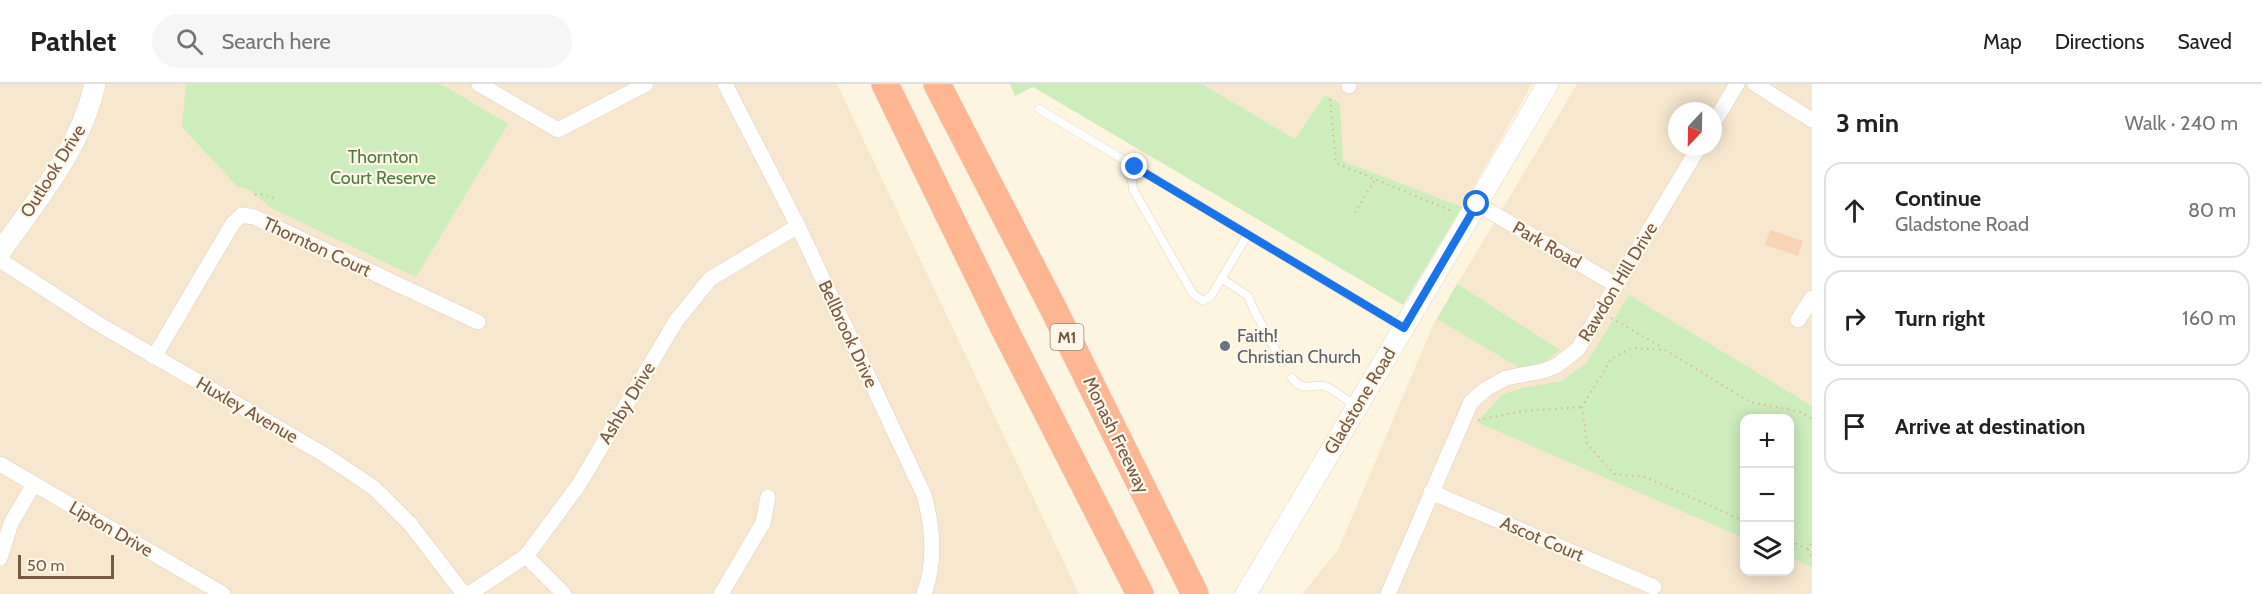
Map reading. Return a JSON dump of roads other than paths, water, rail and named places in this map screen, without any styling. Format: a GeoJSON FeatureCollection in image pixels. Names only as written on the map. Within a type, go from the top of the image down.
{"type":"FeatureCollection","features":[{"type":"Feature","properties":{"kind":"highway"},"geometry":{"type":"LineString","coordinates":[[885,84],[1068,455],[1140,594]]}},
{"type":"Feature","properties":{"kind":"highway","name":"Monash Freeway"},"geometry":{"type":"LineString","coordinates":[[937,84],[1052,306],[1194,592]]}},
{"type":"Feature","properties":{"kind":"highway"},"geometry":{"type":"LineString","coordinates":[[1068,455],[1121,594]]}},
{"type":"Feature","properties":{"kind":"main road","name":"Outlook Drive"},"geometry":{"type":"LineString","coordinates":[[0,252],[69,150],[85,120],[95,84]]}},
{"type":"Feature","properties":{"kind":"main road","name":"Gladstone Road"},"geometry":{"type":"LineString","coordinates":[[1246,594],[1548,84]]}},
{"type":"Feature","properties":{"kind":"street"},"geometry":{"type":"LineString","coordinates":[[479,84],[558,130],[646,84]]}},
{"type":"Feature","properties":{"kind":"street","name":"Bellbrook Drive"},"geometry":{"type":"LineString","coordinates":[[725,84],[798,226],[924,495],[932,536],[931,565],[924,594]]}},
{"type":"Feature","properties":{"kind":"street"},"geometry":{"type":"LineString","coordinates":[[1722,109],[1737,84]]}},
{"type":"Feature","properties":{"kind":"street"},"geometry":{"type":"LineString","coordinates":[[1755,84],[1812,120]]}},
{"type":"Feature","properties":{"kind":"street","name":"Rawdon Hill Drive"},"geometry":{"type":"LineString","coordinates":[[1388,594],[1471,402],[1485,389],[1506,378],[1543,371],[1556,366],[1578,349],[1694,156]]}},
{"type":"Feature","properties":{"kind":"street","name":"Park Road"},"geometry":{"type":"LineString","coordinates":[[1477,204],[1616,285]]}},
{"type":"Feature","properties":{"kind":"street","name":"Thornton Court"},"geometry":{"type":"LineString","coordinates":[[154,357],[233,223],[242,215],[254,217],[478,322]]}},
{"type":"Feature","properties":{"kind":"street","name":"Ashby Drive"},"geometry":{"type":"LineString","coordinates":[[469,594],[526,556],[578,486],[676,321],[710,279],[798,226]]}},
{"type":"Feature","properties":{"kind":"street","name":"Huxley Avenue"},"geometry":{"type":"LineString","coordinates":[[0,260],[97,323],[325,455],[374,488],[410,524],[464,594]]}},
{"type":"Feature","properties":{"kind":"street"},"geometry":{"type":"LineString","coordinates":[[1797,320],[1812,298]]}},
{"type":"Feature","properties":{"kind":"street","name":"Lipton Drive"},"geometry":{"type":"LineString","coordinates":[[0,464],[223,594]]}},
{"type":"Feature","properties":{"kind":"street"},"geometry":{"type":"LineString","coordinates":[[0,558],[11,523],[34,484]]}},
{"type":"Feature","properties":{"kind":"street","name":"Ascot Court"},"geometry":{"type":"LineString","coordinates":[[1431,492],[1654,587]]}},
{"type":"Feature","properties":{"kind":"street"},"geometry":{"type":"LineString","coordinates":[[721,594],[763,523],[768,497]]}},
{"type":"Feature","properties":{"kind":"street"},"geometry":{"type":"LineString","coordinates":[[526,556],[564,594]]}},
{"type":"Feature","properties":{"kind":"lane"},"geometry":{"type":"LineString","coordinates":[[1039,109],[1404,328]]}},
{"type":"Feature","properties":{"kind":"lane"},"geometry":{"type":"LineString","coordinates":[[1135,167],[1131,174],[1133,189],[1193,294],[1203,301],[1207,300],[1248,234]]}},
{"type":"Feature","properties":{"kind":"lane"},"geometry":{"type":"LineString","coordinates":[[1221,279],[1248,296],[1282,362]]}},
{"type":"Feature","properties":{"kind":"lane"},"geometry":{"type":"LineString","coordinates":[[1292,378],[1299,385],[1307,388],[1326,387],[1357,407]]}},
{"type":"Feature","properties":{"kind":"place","name":"Faith! Christian Church"},"geometry":{"type":"Point","coordinates":[1225,346]}},
{"type":"Feature","properties":{"kind":"park label","name":"Thornton Court Reserve"},"geometry":{"type":"Point","coordinates":[383,167]}}]}
